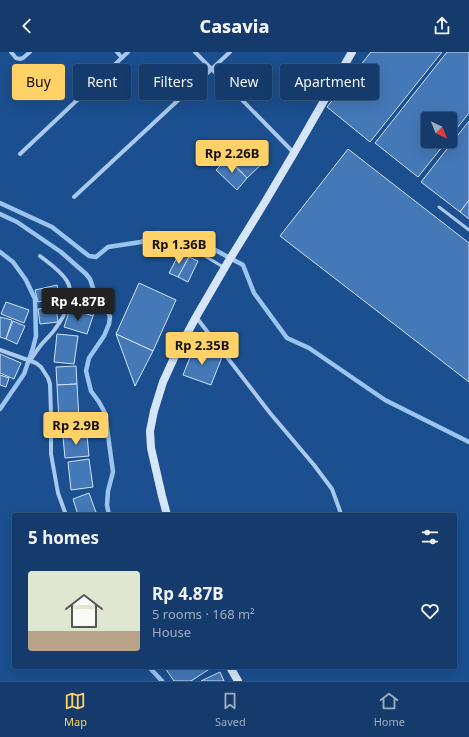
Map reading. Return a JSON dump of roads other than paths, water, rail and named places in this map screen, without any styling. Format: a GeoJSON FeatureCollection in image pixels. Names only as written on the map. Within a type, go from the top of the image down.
{"type":"FeatureCollection","features":[{"type":"Feature","properties":{"kind":"street"},"geometry":{"type":"LineString","coordinates":[[11,52],[16,58],[20,59],[30,52]]}},
{"type":"Feature","properties":{"kind":"street"},"geometry":{"type":"LineString","coordinates":[[117,52],[122,58]]}},
{"type":"Feature","properties":{"kind":"street"},"geometry":{"type":"LineString","coordinates":[[20,154],[128,52]]}},
{"type":"Feature","properties":{"kind":"street"},"geometry":{"type":"LineString","coordinates":[[195,52],[294,153]]}},
{"type":"Feature","properties":{"kind":"street"},"geometry":{"type":"LineString","coordinates":[[74,197],[230,52]]}},
{"type":"Feature","properties":{"kind":"street"},"geometry":{"type":"LineString","coordinates":[[166,513],[151,448],[150,431],[154,411],[163,382],[174,358],[224,268],[294,153],[352,52]]}},
{"type":"Feature","properties":{"kind":"street"},"geometry":{"type":"LineString","coordinates":[[30,361],[60,322],[68,307],[70,292],[68,281],[40,256]]}},
{"type":"Feature","properties":{"kind":"street"},"geometry":{"type":"LineString","coordinates":[[196,317],[270,413],[314,465],[332,489],[340,513]]}},
{"type":"Feature","properties":{"kind":"street"},"geometry":{"type":"LineString","coordinates":[[0,350],[24,358],[36,364],[41,367],[48,378],[50,384],[51,454],[58,493],[65,513]]}},
{"type":"Feature","properties":{"kind":"street"},"geometry":{"type":"LineString","coordinates":[[231,669],[238,681]]}},
{"type":"Feature","properties":{"kind":"lane"},"geometry":{"type":"LineString","coordinates":[[439,207],[469,230]]}},
{"type":"Feature","properties":{"kind":"lane"},"geometry":{"type":"LineString","coordinates":[[187,242],[199,254],[224,268]]}},
{"type":"Feature","properties":{"kind":"waterway"},"geometry":{"type":"LineString","coordinates":[[0,203],[52,227],[89,256],[96,257],[108,247],[141,242],[158,233],[171,236],[181,243],[191,237],[243,265],[254,293],[287,338],[309,348],[385,400],[469,442]]}},
{"type":"Feature","properties":{"kind":"waterway"},"geometry":{"type":"LineString","coordinates":[[0,214],[17,222],[61,252],[86,274],[90,279],[94,291],[103,301],[110,317],[104,336],[89,358],[86,371],[91,391],[105,413],[113,472],[108,491],[107,505],[109,513]]}},
{"type":"Feature","properties":{"kind":"waterway"},"geometry":{"type":"LineString","coordinates":[[0,252],[13,262],[26,280],[35,299],[36,336],[24,374],[0,409]]}},
{"type":"Feature","properties":{"kind":"waterway"},"geometry":{"type":"LineString","coordinates":[[151,669],[162,681]]}}]}
